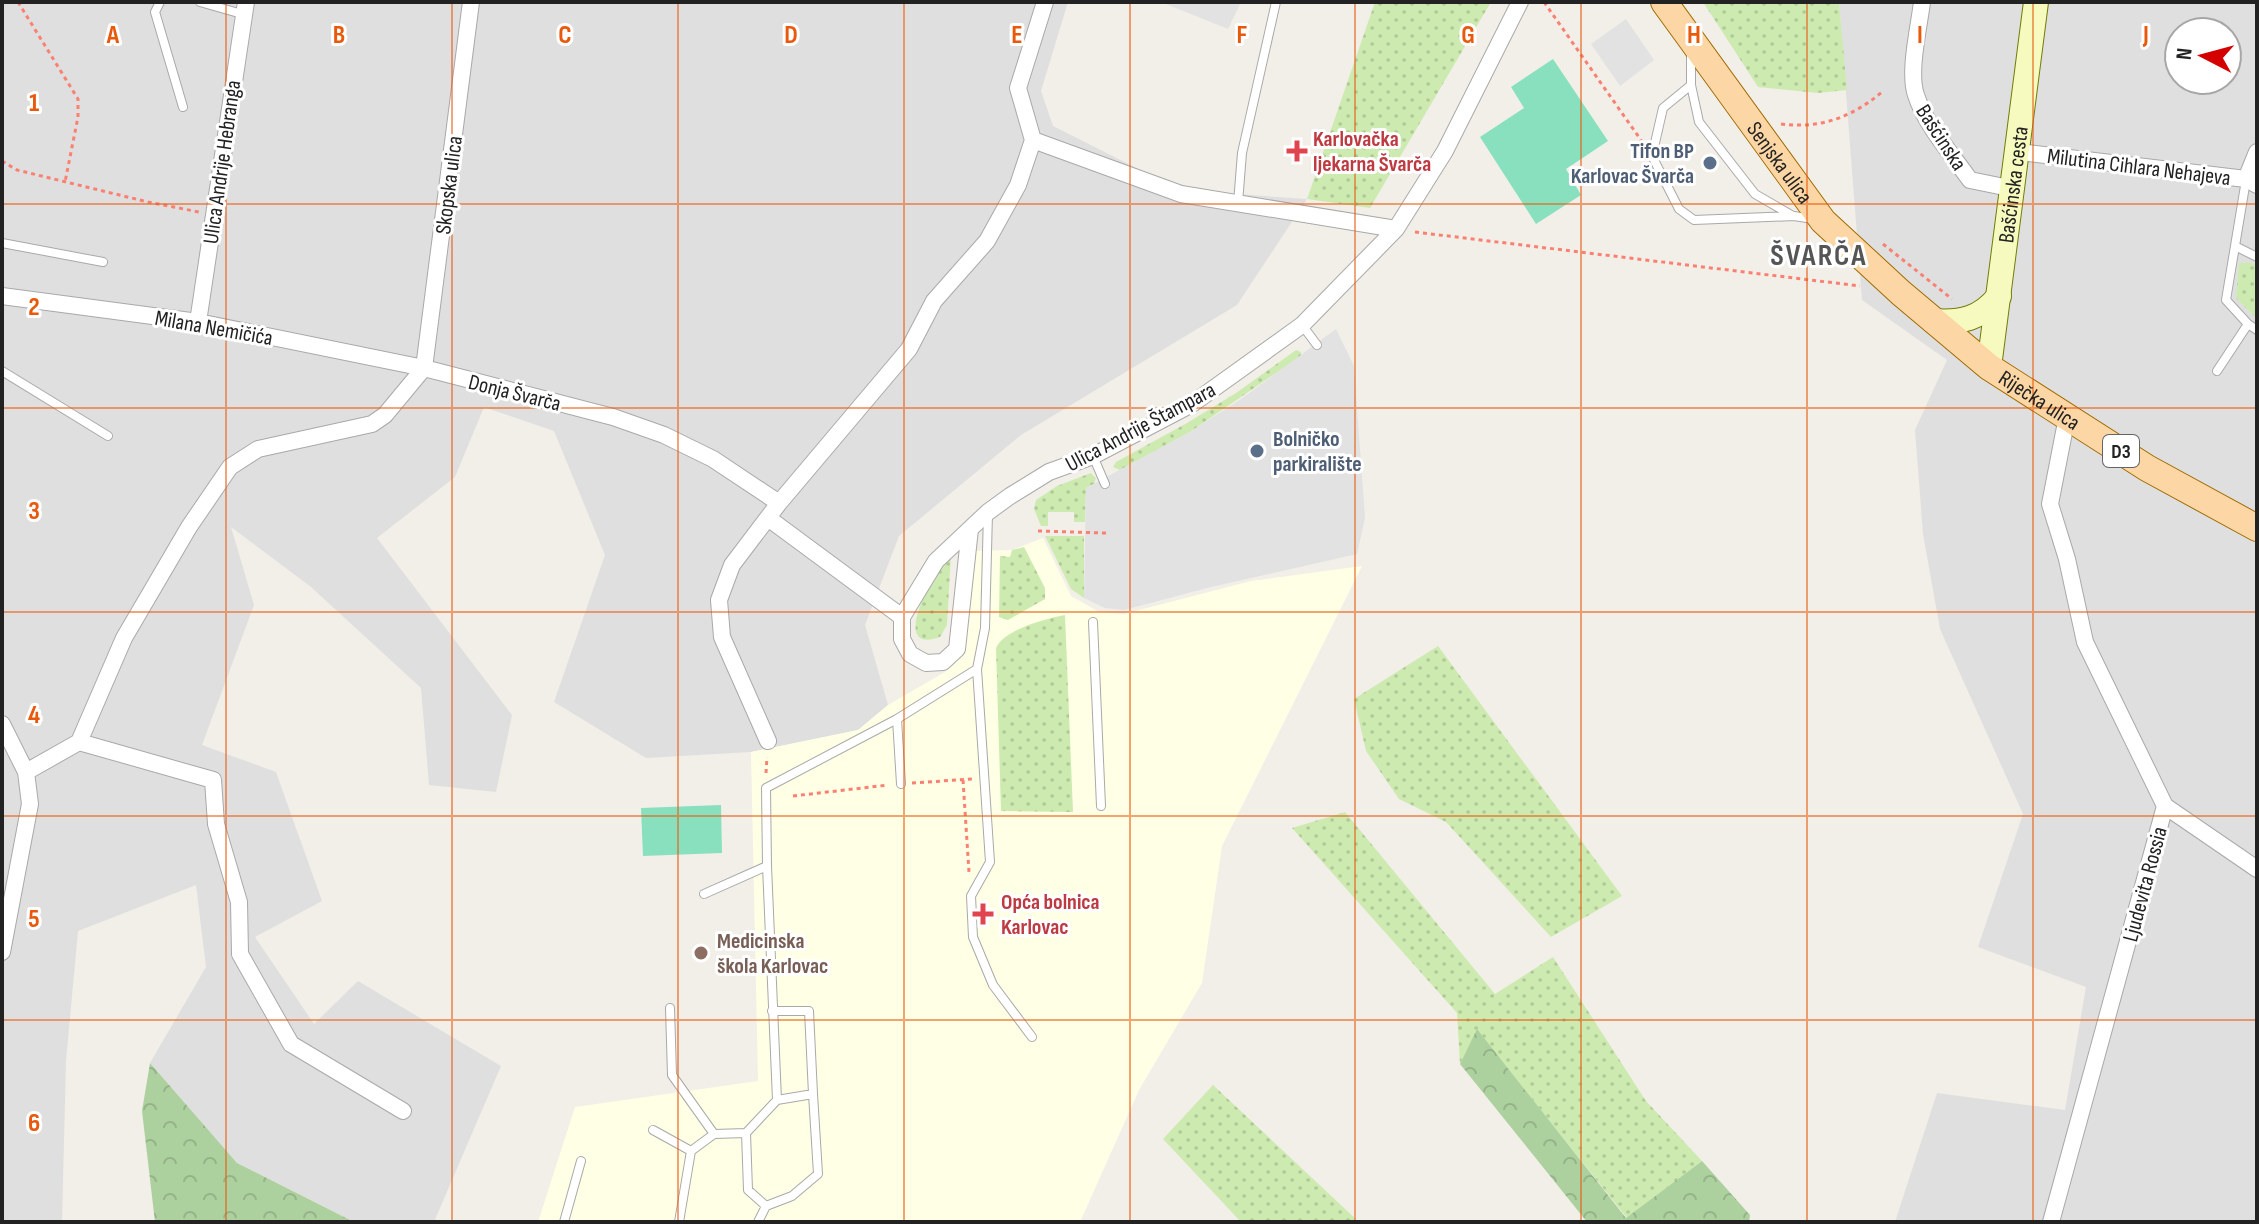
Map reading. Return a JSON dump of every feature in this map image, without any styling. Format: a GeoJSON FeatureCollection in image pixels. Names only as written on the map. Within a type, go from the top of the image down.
{"type":"FeatureCollection","features":[{"type":"Feature","properties":{"kind":"main road","name":"Senjska ulica"},"geometry":{"type":"LineString","coordinates":[[1664,2],[1823,221],[1901,293],[1989,367]]}},
{"type":"Feature","properties":{"kind":"main road","name":"Riječka ulica"},"geometry":{"type":"LineString","coordinates":[[1989,367],[2147,468],[2256,524]]}},
{"type":"Feature","properties":{"kind":"street","name":"Skopska ulica"},"geometry":{"type":"LineString","coordinates":[[424,368],[471,2]]}},
{"type":"Feature","properties":{"kind":"street"},"geometry":{"type":"LineString","coordinates":[[768,741],[722,637],[719,600],[732,565],[779,503],[909,349],[934,301],[987,241],[1018,185],[1033,140],[1018,88],[1045,2]]}},
{"type":"Feature","properties":{"kind":"street","name":"Ulica Andrije Štampara"},"geometry":{"type":"LineString","coordinates":[[902,617],[936,561],[988,512],[1049,472],[1093,456],[1192,404],[1302,325],[1396,229],[1445,151],[1520,2]]}},
{"type":"Feature","properties":{"kind":"street","name":"Bašćinska"},"geometry":{"type":"LineString","coordinates":[[1922,2],[1915,94],[1932,127],[1970,180],[2014,189]]}},
{"type":"Feature","properties":{"kind":"street","name":"Bašćinska cesta"},"geometry":{"type":"LineString","coordinates":[[1989,367],[2036,2]]}},
{"type":"Feature","properties":{"kind":"street","name":"Ulica Andrije Hebranga"},"geometry":{"type":"LineString","coordinates":[[198,322],[244,8]]}},
{"type":"Feature","properties":{"kind":"street"},"geometry":{"type":"LineString","coordinates":[[1033,140],[1181,194],[1396,229]]}},
{"type":"Feature","properties":{"kind":"street","name":"Milutina Cihlara Nehajeva"},"geometry":{"type":"LineString","coordinates":[[2019,152],[2251,182]]}},
{"type":"Feature","properties":{"kind":"street"},"geometry":{"type":"LineString","coordinates":[[2251,182],[2257,152]]}},
{"type":"Feature","properties":{"kind":"street","name":"Milana Nemičića"},"geometry":{"type":"LineString","coordinates":[[2,296],[198,322],[424,368]]}},
{"type":"Feature","properties":{"kind":"street"},"geometry":{"type":"LineString","coordinates":[[1933,321],[1953,323],[1971,319],[1988,310],[1999,296]]}},
{"type":"Feature","properties":{"kind":"street","name":"Donja Švarča"},"geometry":{"type":"LineString","coordinates":[[424,368],[613,417],[664,435],[713,459],[779,503]]}},
{"type":"Feature","properties":{"kind":"street"},"geometry":{"type":"LineString","coordinates":[[26,772],[79,742],[124,638],[189,527],[230,467],[258,449],[372,424],[385,415],[424,368]]}},
{"type":"Feature","properties":{"kind":"street","name":"Ljudevita Rossia"},"geometry":{"type":"LineString","coordinates":[[2051,1222],[2165,806],[2085,642],[2067,559],[2050,504],[2067,417]]}},
{"type":"Feature","properties":{"kind":"street"},"geometry":{"type":"LineString","coordinates":[[768,518],[902,617],[902,639],[910,654],[926,663],[943,662],[957,649],[970,529]]}},
{"type":"Feature","properties":{"kind":"street"},"geometry":{"type":"LineString","coordinates":[[2,952],[30,804],[26,772],[3,728]]}},
{"type":"Feature","properties":{"kind":"street"},"geometry":{"type":"LineString","coordinates":[[79,742],[213,780],[216,824],[239,902],[240,954],[291,1044],[403,1111]]}},
{"type":"Feature","properties":{"kind":"street"},"geometry":{"type":"LineString","coordinates":[[2165,806],[2257,869]]}},
{"type":"Feature","properties":{"kind":"lane"},"geometry":{"type":"LineString","coordinates":[[160,2],[155,12],[183,107]]}},
{"type":"Feature","properties":{"kind":"lane"},"geometry":{"type":"LineString","coordinates":[[200,2],[244,8]]}},
{"type":"Feature","properties":{"kind":"lane"},"geometry":{"type":"LineString","coordinates":[[1238,203],[1242,153],[1276,2]]}},
{"type":"Feature","properties":{"kind":"lane"},"geometry":{"type":"LineString","coordinates":[[1692,43],[1691,85],[1699,122],[1755,194],[1794,216]]}},
{"type":"Feature","properties":{"kind":"lane"},"geometry":{"type":"LineString","coordinates":[[1691,85],[1663,108],[1652,156],[1679,209],[1694,220],[1794,216],[1823,221]]}},
{"type":"Feature","properties":{"kind":"lane"},"geometry":{"type":"LineString","coordinates":[[2251,182],[2226,300],[2257,330]]}},
{"type":"Feature","properties":{"kind":"lane"},"geometry":{"type":"LineString","coordinates":[[2,243],[103,262]]}},
{"type":"Feature","properties":{"kind":"lane"},"geometry":{"type":"LineString","coordinates":[[2237,247],[2257,257]]}},
{"type":"Feature","properties":{"kind":"lane"},"geometry":{"type":"LineString","coordinates":[[2217,371],[2248,324]]}},
{"type":"Feature","properties":{"kind":"lane"},"geometry":{"type":"LineString","coordinates":[[1302,325],[1317,345]]}},
{"type":"Feature","properties":{"kind":"lane"},"geometry":{"type":"LineString","coordinates":[[2,371],[108,436]]}},
{"type":"Feature","properties":{"kind":"lane"},"geometry":{"type":"LineString","coordinates":[[1093,456],[1105,484]]}},
{"type":"Feature","properties":{"kind":"lane"},"geometry":{"type":"LineString","coordinates":[[988,512],[985,628],[977,669],[990,862],[971,896],[973,937],[993,985],[1032,1037]]}},
{"type":"Feature","properties":{"kind":"lane"},"geometry":{"type":"LineString","coordinates":[[1093,622],[1101,806]]}},
{"type":"Feature","properties":{"kind":"lane"},"geometry":{"type":"LineString","coordinates":[[777,1100],[766,788],[897,719],[977,669]]}},
{"type":"Feature","properties":{"kind":"lane"},"geometry":{"type":"LineString","coordinates":[[897,719],[901,784]]}},
{"type":"Feature","properties":{"kind":"lane"},"geometry":{"type":"LineString","coordinates":[[704,894],[767,866]]}},
{"type":"Feature","properties":{"kind":"lane"},"geometry":{"type":"LineString","coordinates":[[670,1008],[672,1075],[714,1134]]}},
{"type":"Feature","properties":{"kind":"lane"},"geometry":{"type":"LineString","coordinates":[[758,1222],[766,1206],[792,1196],[818,1174],[809,1011],[772,1011]]}},
{"type":"Feature","properties":{"kind":"lane"},"geometry":{"type":"LineString","coordinates":[[679,1222],[691,1151],[714,1134],[746,1133],[777,1100],[813,1094]]}},
{"type":"Feature","properties":{"kind":"lane"},"geometry":{"type":"LineString","coordinates":[[653,1130],[691,1151]]}},
{"type":"Feature","properties":{"kind":"lane"},"geometry":{"type":"LineString","coordinates":[[746,1133],[748,1190],[766,1206]]}},
{"type":"Feature","properties":{"kind":"lane"},"geometry":{"type":"LineString","coordinates":[[564,1222],[581,1161]]}},
{"type":"Feature","properties":{"kind":"path"},"geometry":{"type":"LineString","coordinates":[[18,2],[78,99],[78,117],[65,182]]}},
{"type":"Feature","properties":{"kind":"path"},"geometry":{"type":"LineString","coordinates":[[1544,2],[1652,156]]}},
{"type":"Feature","properties":{"kind":"path"},"geometry":{"type":"LineString","coordinates":[[1769,123],[1794,126],[1826,122],[1859,111],[1882,92]]}},
{"type":"Feature","properties":{"kind":"path"},"geometry":{"type":"LineString","coordinates":[[2,161],[17,170],[148,202],[213,214]]}},
{"type":"Feature","properties":{"kind":"path"},"geometry":{"type":"LineString","coordinates":[[1396,229],[1901,293]]}},
{"type":"Feature","properties":{"kind":"path"},"geometry":{"type":"LineString","coordinates":[[1882,244],[1967,311],[1971,319]]}},
{"type":"Feature","properties":{"kind":"path"},"geometry":{"type":"LineString","coordinates":[[1038,531],[1106,533]]}},
{"type":"Feature","properties":{"kind":"path"},"geometry":{"type":"LineString","coordinates":[[766,788],[768,741]]}},
{"type":"Feature","properties":{"kind":"path"},"geometry":{"type":"LineString","coordinates":[[793,796],[985,778]]}},
{"type":"Feature","properties":{"kind":"path"},"geometry":{"type":"LineString","coordinates":[[963,780],[971,896]]}},
{"type":"Feature","properties":{"kind":"shaded area"},"geometry":{"type":"Polygon","coordinates":[[[2,2],[1068,2],[1041,91],[1053,126],[1180,190],[1307,199],[1237,305],[1021,435],[899,536],[865,625],[888,705],[858,730],[751,752],[646,758],[554,702],[605,555],[554,431],[484,407],[455,477],[377,538],[512,715],[496,792],[429,785],[421,688],[311,587],[231,527],[254,605],[202,745],[276,772],[322,901],[255,937],[314,1024],[358,981],[501,1066],[434,1222],[354,1222],[237,1163],[150,1063],[206,967],[196,885],[78,931],[66,1061],[62,1222],[2,1222],[2,2]]]}},
{"type":"Feature","properties":{"kind":"shaded area"},"geometry":{"type":"Polygon","coordinates":[[[1161,2],[1241,2],[1228,29],[1161,2]]]}},
{"type":"Feature","properties":{"kind":"shaded area"},"geometry":{"type":"Polygon","coordinates":[[[1839,2],[2257,2],[2257,1222],[1895,1222],[1937,1093],[2065,1110],[2086,987],[1978,947],[2023,814],[1940,629],[1923,534],[1915,430],[1947,360],[1862,300],[1839,2]]]}},
{"type":"Feature","properties":{"kind":"shaded area"},"geometry":{"type":"Polygon","coordinates":[[[1626,19],[1654,60],[1620,86],[1591,44],[1626,19]]]}},
{"type":"Feature","properties":{"kind":"shaded area","name":"Bolničko parkiralište"},"geometry":{"type":"Polygon","coordinates":[[[1336,329],[1354,366],[1365,518],[1357,554],[1124,610],[1105,608],[1084,598],[1086,488],[1190,432],[1241,399],[1336,329]]]}},
{"type":"Feature","properties":{"kind":"shaded area","name":"Opća bolnica Karlovac"},"geometry":{"type":"Polygon","coordinates":[[[1043,538],[1071,596],[1099,612],[1124,614],[1251,581],[1362,566],[1222,846],[1202,983],[1139,1090],[1080,1222],[538,1222],[575,1107],[758,1081],[751,752],[858,730],[888,705],[945,672],[962,654],[968,624],[971,551],[1012,550],[1043,538]]]}},
{"type":"Feature","properties":{"kind":"green space"},"geometry":{"type":"Polygon","coordinates":[[[1375,2],[1491,2],[1370,208],[1307,199],[1375,2]]]}},
{"type":"Feature","properties":{"kind":"green space"},"geometry":{"type":"Polygon","coordinates":[[[1703,2],[1839,2],[1847,90],[1818,93],[1758,87],[1703,2]]]}},
{"type":"Feature","properties":{"kind":"green space"},"geometry":{"type":"Polygon","coordinates":[[[1553,59],[1608,141],[1566,169],[1581,195],[1536,224],[1480,137],[1524,108],[1511,87],[1553,59]]]}},
{"type":"Feature","properties":{"kind":"green space"},"geometry":{"type":"Polygon","coordinates":[[[2239,263],[2252,263],[2257,267],[2257,319],[2236,298],[2239,263]]]}},
{"type":"Feature","properties":{"kind":"green space"},"geometry":{"type":"Polygon","coordinates":[[[1296,350],[1301,352],[1301,356],[1190,432],[1120,470],[1113,467],[1116,462],[1236,393],[1296,350]]]}},
{"type":"Feature","properties":{"kind":"green space"},"geometry":{"type":"Polygon","coordinates":[[[1091,473],[1096,478],[1094,484],[1086,488],[1085,522],[1074,522],[1074,512],[1048,512],[1048,526],[1041,526],[1034,509],[1036,500],[1057,486],[1091,473]]]}},
{"type":"Feature","properties":{"kind":"green space"},"geometry":{"type":"Polygon","coordinates":[[[1045,536],[1084,536],[1084,598],[1071,589],[1045,536]]]}},
{"type":"Feature","properties":{"kind":"green space"},"geometry":{"type":"Polygon","coordinates":[[[1024,547],[1045,588],[1045,599],[1008,620],[999,617],[1000,556],[1010,557],[1012,550],[1024,547]]]}},
{"type":"Feature","properties":{"kind":"green space"},"geometry":{"type":"Polygon","coordinates":[[[951,554],[947,625],[940,637],[924,639],[917,634],[920,608],[935,575],[951,554]]]}},
{"type":"Feature","properties":{"kind":"green space"},"geometry":{"type":"Polygon","coordinates":[[[1065,615],[1073,812],[1001,811],[996,648],[1017,630],[1065,615]]]}},
{"type":"Feature","properties":{"kind":"green space"},"geometry":{"type":"Polygon","coordinates":[[[1438,646],[1622,896],[1551,937],[1446,822],[1399,799],[1366,751],[1354,699],[1438,646]]]}},
{"type":"Feature","properties":{"kind":"green space"},"geometry":{"type":"Polygon","coordinates":[[[721,805],[722,853],[643,856],[641,808],[721,805]]]}},
{"type":"Feature","properties":{"kind":"green space"},"geometry":{"type":"Polygon","coordinates":[[[1345,812],[1495,994],[1553,957],[1646,1101],[1702,1161],[1627,1218],[1477,1030],[1460,1064],[1457,1013],[1292,828],[1345,812]]]}},
{"type":"Feature","properties":{"kind":"green space"},"geometry":{"type":"Polygon","coordinates":[[[1477,1029],[1626,1218],[1702,1161],[1750,1215],[1749,1222],[1587,1222],[1460,1064],[1477,1029]]]}},
{"type":"Feature","properties":{"kind":"green space"},"geometry":{"type":"Polygon","coordinates":[[[150,1063],[237,1163],[354,1222],[155,1222],[142,1111],[150,1063]]]}},
{"type":"Feature","properties":{"kind":"green space"},"geometry":{"type":"Polygon","coordinates":[[[1213,1085],[1359,1222],[1241,1222],[1163,1139],[1213,1085]]]}},
{"type":"Feature","properties":{"kind":"place","name":"Karlovačka ljekarna Švarča"},"geometry":{"type":"Point","coordinates":[1297,151]}},
{"type":"Feature","properties":{"kind":"place","name":"Tifon BP Karlovac Švarča"},"geometry":{"type":"Point","coordinates":[1710,163]}},
{"type":"Feature","properties":{"kind":"place","name":"Bolničko parkiralište"},"geometry":{"type":"Point","coordinates":[1257,451]}},
{"type":"Feature","properties":{"kind":"place","name":"Opća bolnica Karlovac"},"geometry":{"type":"Point","coordinates":[983,914]}},
{"type":"Feature","properties":{"kind":"place","name":"Medicinska škola Karlovac"},"geometry":{"type":"Point","coordinates":[701,953]}},
{"type":"Feature","properties":{"kind":"district","name":"ŠVARČA"},"geometry":{"type":"Point","coordinates":[1819,255]}}]}
